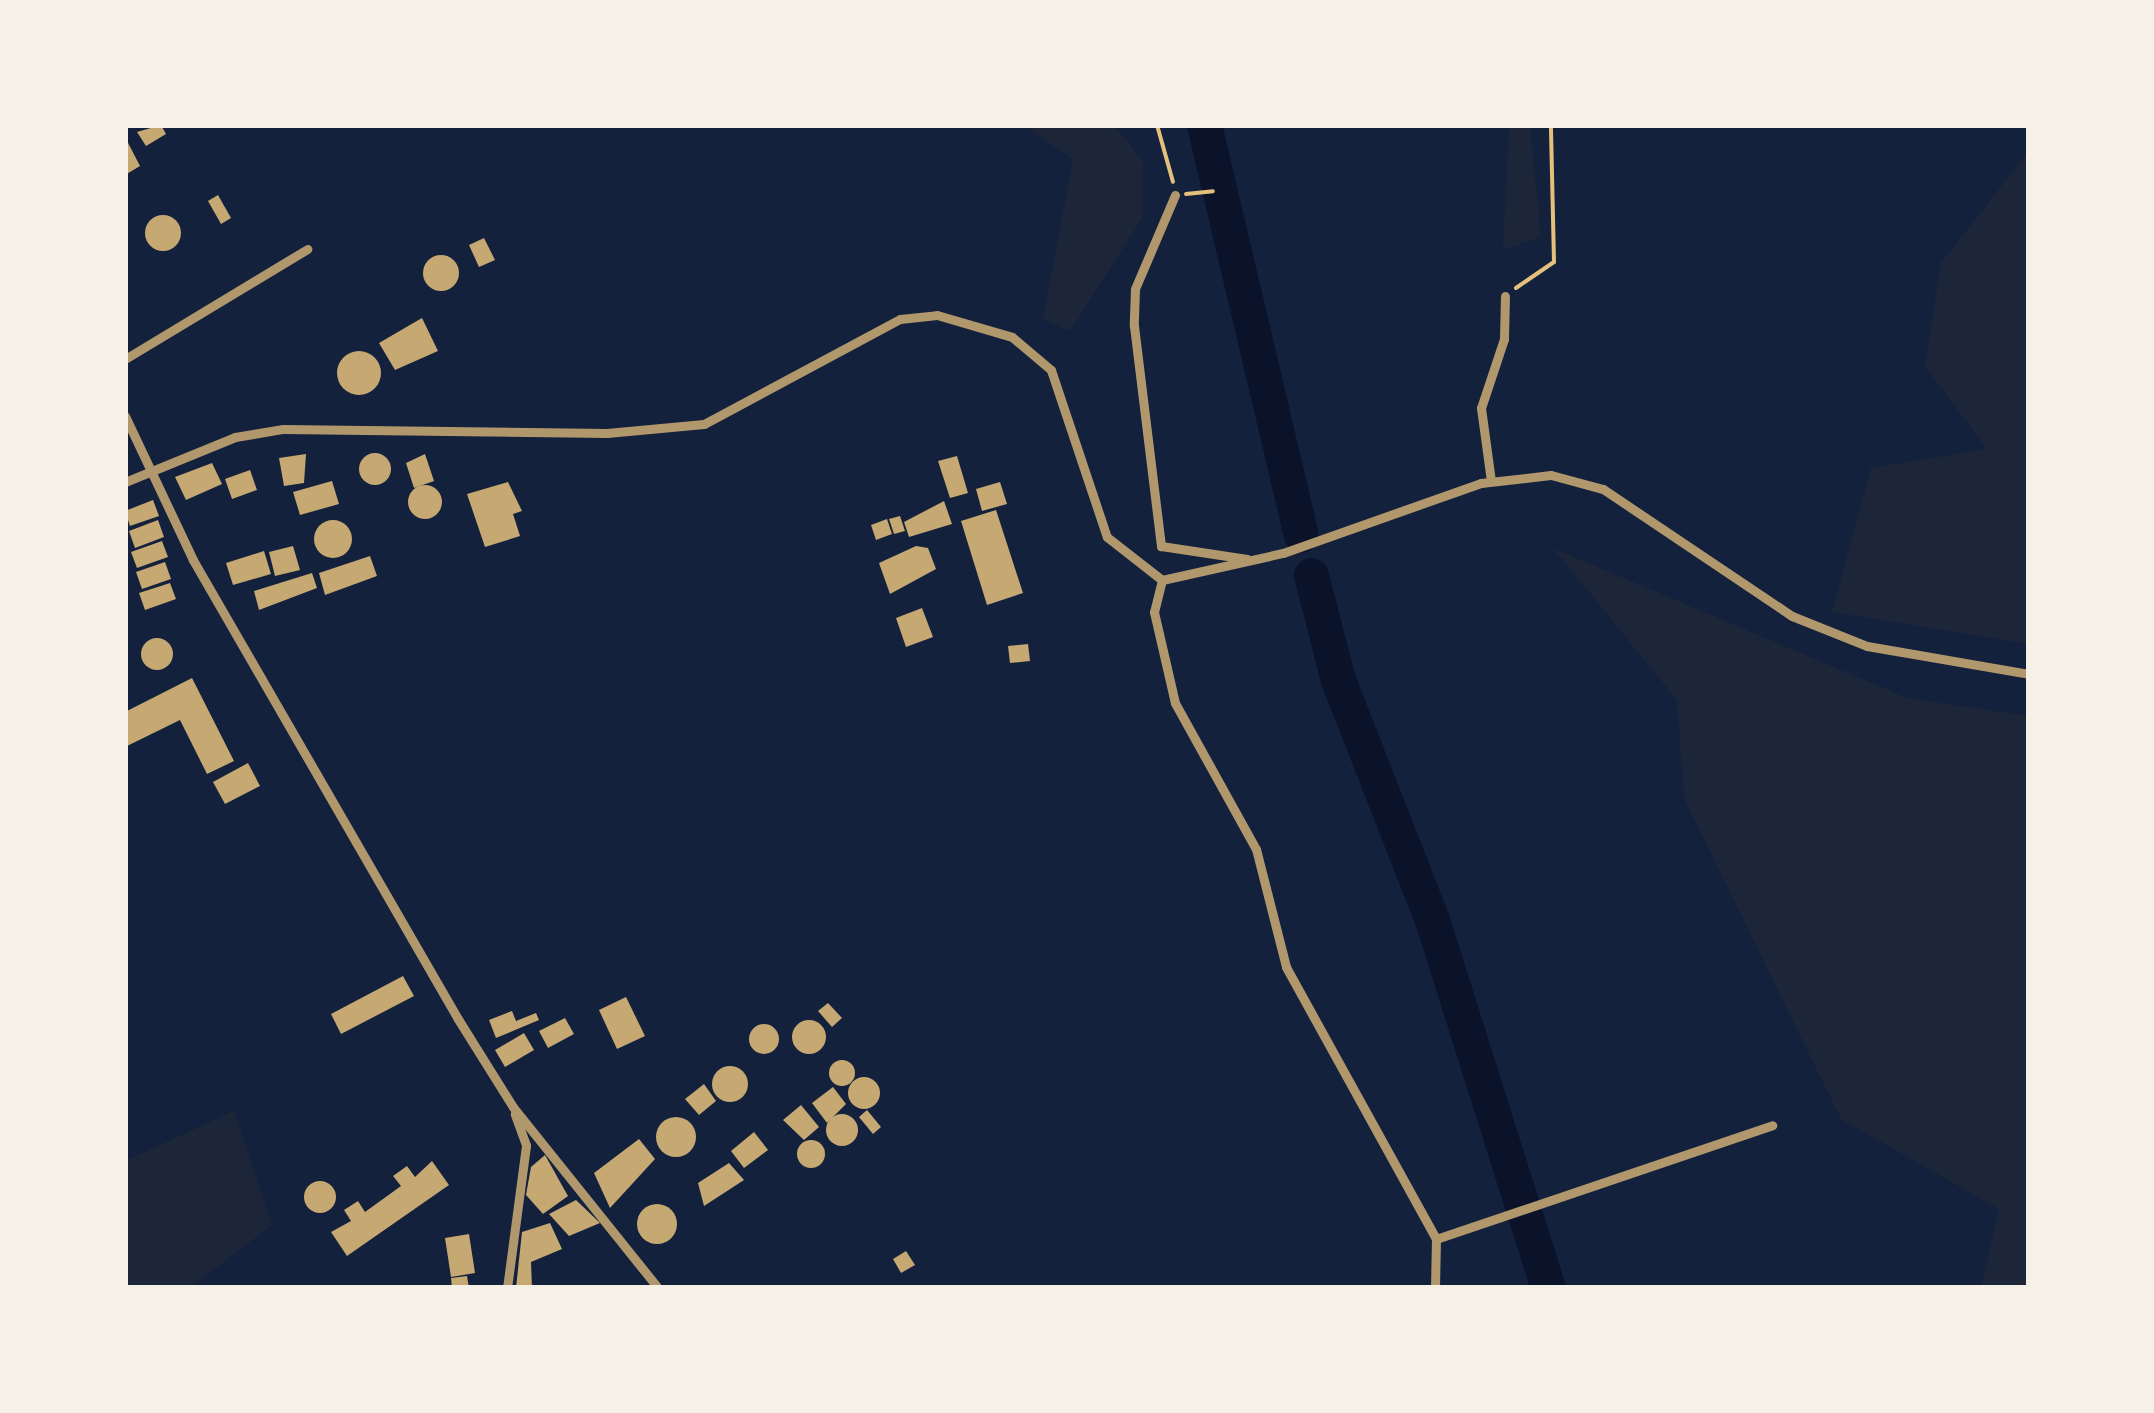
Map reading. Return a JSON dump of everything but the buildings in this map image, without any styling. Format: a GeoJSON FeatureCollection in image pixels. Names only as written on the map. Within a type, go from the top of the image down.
{"type":"FeatureCollection","features":[{"type":"Feature","properties":{"kind":"street"},"geometry":{"type":"LineString","coordinates":[[1175,195],[1136,289],[1134,326],[1161,546],[1250,559]]}},
{"type":"Feature","properties":{"kind":"street"},"geometry":{"type":"LineString","coordinates":[[125,359],[307,249]]}},
{"type":"Feature","properties":{"kind":"street"},"geometry":{"type":"LineString","coordinates":[[1491,481],[1482,408],[1504,340],[1504,296]]}},
{"type":"Feature","properties":{"kind":"street"},"geometry":{"type":"LineString","coordinates":[[125,482],[283,428],[607,433],[704,424],[900,319],[937,315],[1012,337],[1050,370],[1107,537],[1162,580]]}},
{"type":"Feature","properties":{"kind":"street"},"geometry":{"type":"LineString","coordinates":[[125,416],[154,469],[193,560],[325,798],[513,1107],[658,1288]]}},
{"type":"Feature","properties":{"kind":"street"},"geometry":{"type":"LineString","coordinates":[[1162,580],[1250,559],[1491,481],[1578,480],[1792,616],[1867,646],[2029,674]]}},
{"type":"Feature","properties":{"kind":"street"},"geometry":{"type":"LineString","coordinates":[[1162,580],[1154,612],[1175,703],[1256,850],[1286,966],[1436,1239],[1436,1288]]}},
{"type":"Feature","properties":{"kind":"street"},"geometry":{"type":"LineString","coordinates":[[507,1288],[526,1144],[513,1107]]}},
{"type":"Feature","properties":{"kind":"street"},"geometry":{"type":"LineString","coordinates":[[1436,1239],[1772,1126]]}},
{"type":"Feature","properties":{"kind":"path"},"geometry":{"type":"LineString","coordinates":[[1157,125],[1175,195],[1213,191]]}},
{"type":"Feature","properties":{"kind":"path"},"geometry":{"type":"LineString","coordinates":[[1504,296],[1554,262],[1551,125]]}},
{"type":"Feature","properties":{"kind":"shaded area"},"geometry":{"type":"Polygon","coordinates":[[[1024,125],[1114,125],[1143,161],[1142,218],[1070,331],[1043,319],[1073,159],[1024,125]]]}},
{"type":"Feature","properties":{"kind":"shaded area"},"geometry":{"type":"Polygon","coordinates":[[[1509,125],[1530,125],[1541,237],[1503,250],[1509,125]]]}},
{"type":"Feature","properties":{"kind":"shaded area"},"geometry":{"type":"Polygon","coordinates":[[[2029,151],[2029,644],[1832,612],[1871,468],[1987,449],[1925,366],[1941,263],[2029,151]]]}},
{"type":"Feature","properties":{"kind":"shaded area"},"geometry":{"type":"Polygon","coordinates":[[[1553,548],[1907,698],[2029,716],[2029,1288],[1981,1288],[1999,1209],[1841,1119],[1684,798],[1677,700],[1553,548]]]}},
{"type":"Feature","properties":{"kind":"shaded area"},"geometry":{"type":"Polygon","coordinates":[[[234,1111],[272,1225],[190,1288],[125,1288],[125,1161],[234,1111]]]}},
{"type":"Feature","properties":{"kind":"waterway"},"geometry":{"type":"LineString","coordinates":[[1204,125],[1301,535]]}},
{"type":"Feature","properties":{"kind":"waterway"},"geometry":{"type":"LineString","coordinates":[[1311,575],[1338,680],[1433,923],[1548,1288]]}}]}
